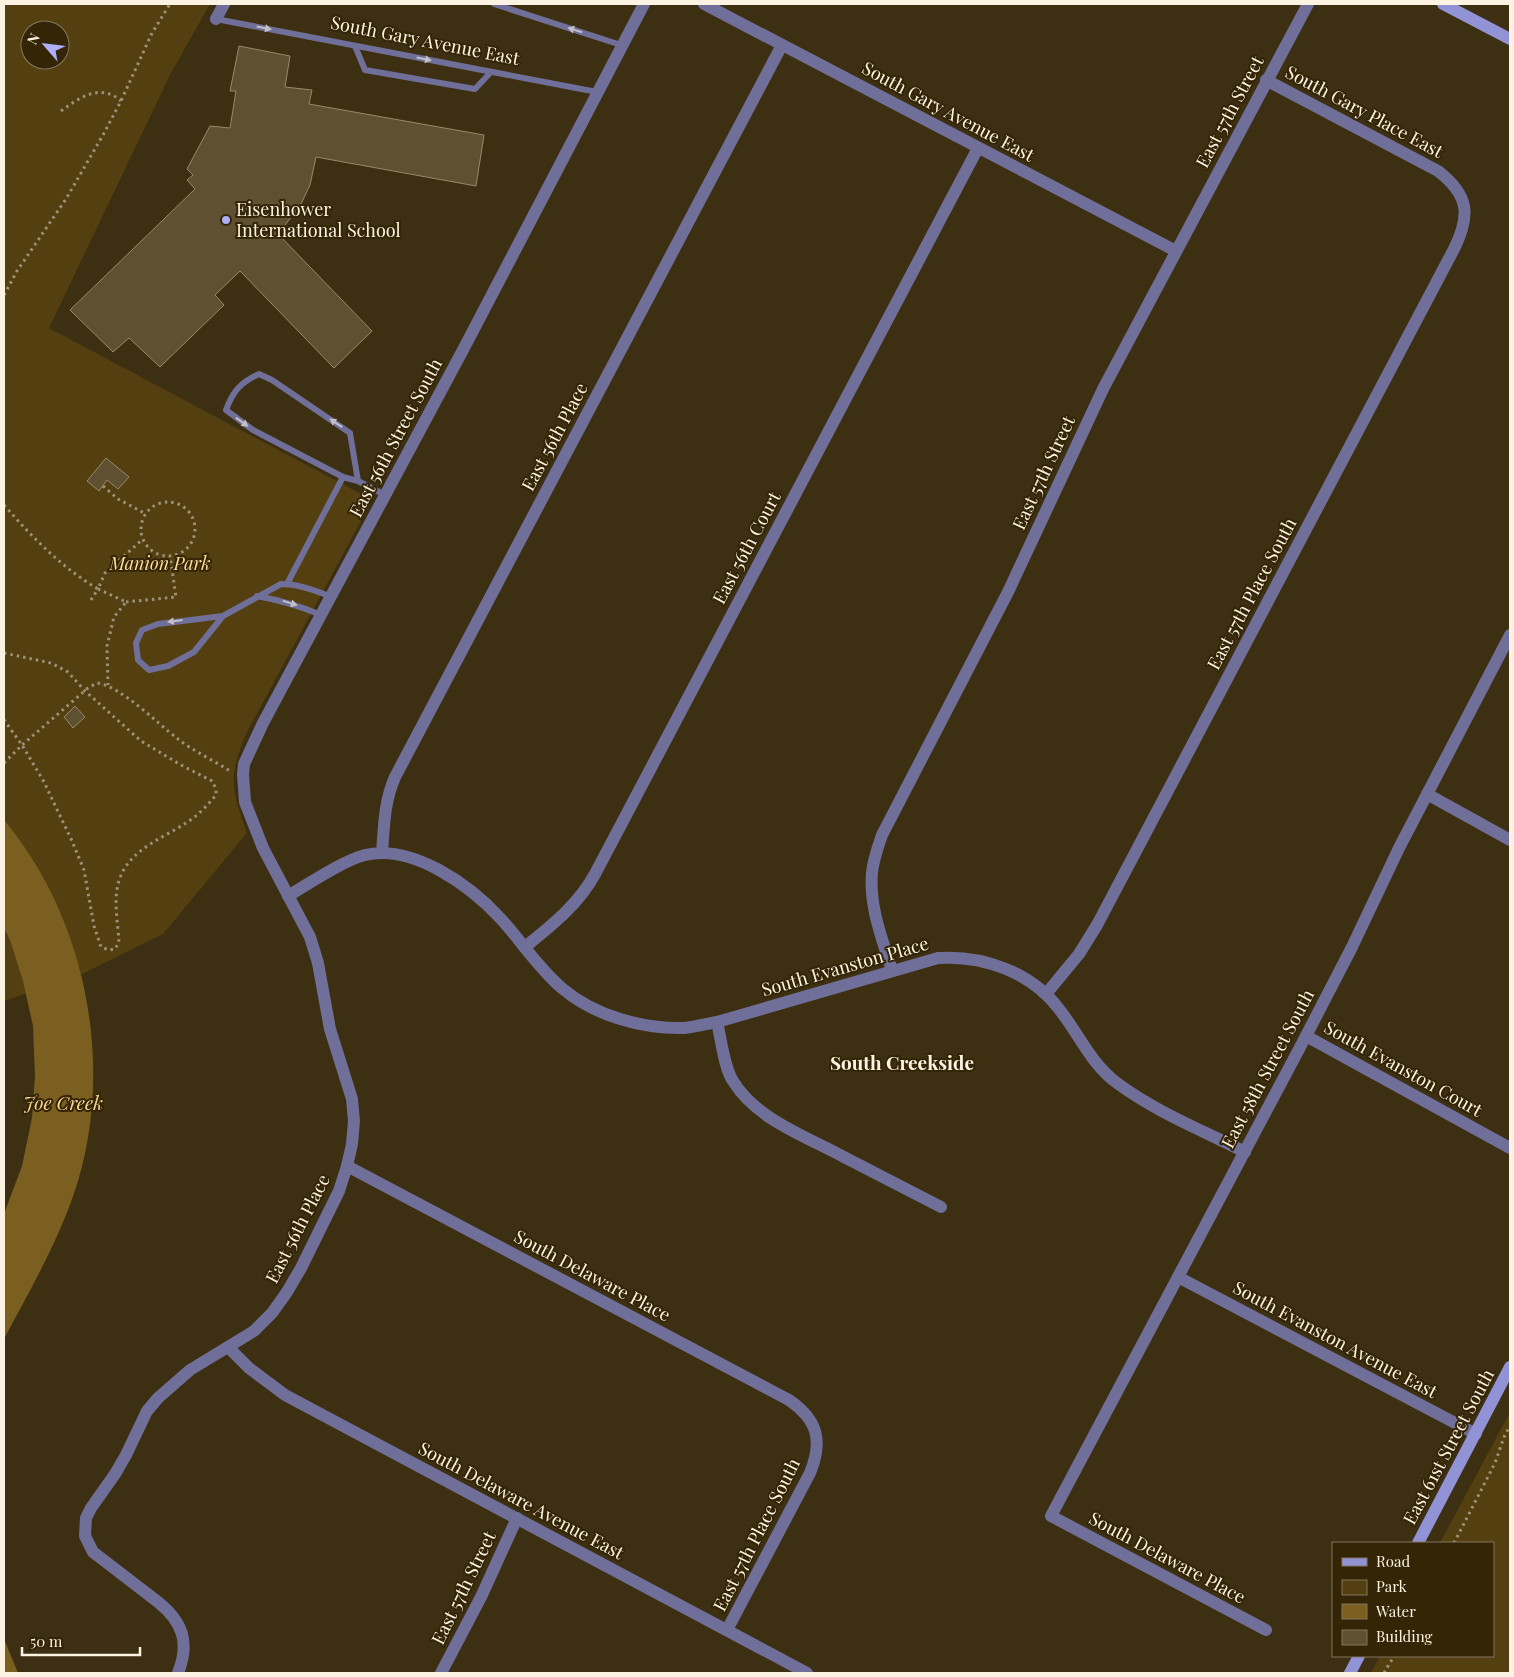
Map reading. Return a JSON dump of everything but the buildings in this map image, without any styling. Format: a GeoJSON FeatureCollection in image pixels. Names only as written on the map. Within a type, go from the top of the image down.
{"type":"FeatureCollection","features":[{"type":"Feature","properties":{"kind":"street"},"geometry":{"type":"LineString","coordinates":[[216,19],[224,4]]}},
{"type":"Feature","properties":{"kind":"street","name":"East 56th Street South"},"geometry":{"type":"LineString","coordinates":[[288,896],[262,848],[246,802],[243,774],[244,764],[263,723],[464,348],[644,4]]}},
{"type":"Feature","properties":{"kind":"street","name":"South Gary Avenue East"},"geometry":{"type":"LineString","coordinates":[[704,4],[1176,251]]}},
{"type":"Feature","properties":{"kind":"street","name":"East 57th Street"},"geometry":{"type":"LineString","coordinates":[[892,970],[873,906],[872,871],[882,835],[1008,592],[1099,397],[1308,4]]}},
{"type":"Feature","properties":{"kind":"street"},"geometry":{"type":"LineString","coordinates":[[1442,4],[1510,39]]}},
{"type":"Feature","properties":{"kind":"street","name":"East 56th Place"},"geometry":{"type":"LineString","coordinates":[[382,853],[385,807],[388,791],[394,777],[782,45]]}},
{"type":"Feature","properties":{"kind":"street","name":"South Gary Place East"},"geometry":{"type":"LineString","coordinates":[[1266,80],[1438,171],[1449,180],[1462,200]]}},
{"type":"Feature","properties":{"kind":"street","name":"East 56th Court"},"geometry":{"type":"LineString","coordinates":[[525,947],[572,907],[586,890],[978,148]]}},
{"type":"Feature","properties":{"kind":"street","name":"East 57th Place South"},"geometry":{"type":"LineString","coordinates":[[1046,994],[1079,954],[1097,924],[1454,249],[1462,233],[1465,219],[1462,200]]}},
{"type":"Feature","properties":{"kind":"street","name":"East 58th Street South"},"geometry":{"type":"LineString","coordinates":[[1051,1516],[1306,1036],[1352,947],[1399,848],[1510,635]]}},
{"type":"Feature","properties":{"kind":"street"},"geometry":{"type":"LineString","coordinates":[[1427,794],[1510,840]]}},
{"type":"Feature","properties":{"kind":"street"},"geometry":{"type":"LineString","coordinates":[[288,896],[346,863],[364,855],[382,853],[408,857],[425,864],[462,885],[482,900],[500,918],[547,974],[564,990],[600,1011],[620,1018],[664,1028],[686,1028],[717,1022],[732,1079],[743,1095],[756,1107],[774,1120],[798,1133],[942,1207]]}},
{"type":"Feature","properties":{"kind":"street","name":"East 56th Place"},"geometry":{"type":"LineString","coordinates":[[178,1673],[184,1659],[185,1646],[182,1632],[176,1621],[169,1610],[93,1552],[85,1536],[86,1518],[90,1508],[126,1456],[143,1418],[152,1404],[190,1370],[254,1331],[272,1313],[301,1268],[339,1191],[347,1166],[352,1136],[354,1121],[352,1099],[330,1029],[318,963],[310,937],[288,896]]}},
{"type":"Feature","properties":{"kind":"street","name":"South Evanston Place"},"geometry":{"type":"LineString","coordinates":[[717,1022],[938,958],[956,957],[978,960],[1004,968],[1026,978],[1046,994],[1060,1009],[1096,1064],[1116,1082],[1143,1100],[1245,1152]]}},
{"type":"Feature","properties":{"kind":"street","name":"South Evanston Court"},"geometry":{"type":"LineString","coordinates":[[1306,1036],[1510,1148]]}},
{"type":"Feature","properties":{"kind":"street","name":"South Delaware Place"},"geometry":{"type":"LineString","coordinates":[[347,1166],[789,1400],[799,1407],[813,1426]]}},
{"type":"Feature","properties":{"kind":"street","name":"South Evanston Avenue East"},"geometry":{"type":"LineString","coordinates":[[1178,1277],[1476,1434]]}},
{"type":"Feature","properties":{"kind":"street","name":"South Delaware Avenue East"},"geometry":{"type":"LineString","coordinates":[[228,1347],[249,1368],[285,1395],[807,1673]]}},
{"type":"Feature","properties":{"kind":"street","name":"East 61st Street South"},"geometry":{"type":"LineString","coordinates":[[1419,1542],[1510,1367]]}},
{"type":"Feature","properties":{"kind":"street","name":"East 57th Place South"},"geometry":{"type":"LineString","coordinates":[[728,1630],[817,1457],[817,1436],[813,1426]]}},
{"type":"Feature","properties":{"kind":"street","name":"South Delaware Place"},"geometry":{"type":"LineString","coordinates":[[1051,1516],[1266,1630]]}},
{"type":"Feature","properties":{"kind":"street","name":"East 57th Street"},"geometry":{"type":"LineString","coordinates":[[441,1673],[517,1518]]}},
{"type":"Feature","properties":{"kind":"street"},"geometry":{"type":"LineString","coordinates":[[1350,1673],[1358,1657]]}},
{"type":"Feature","properties":{"kind":"lane"},"geometry":{"type":"LineString","coordinates":[[494,4],[622,46]]}},
{"type":"Feature","properties":{"kind":"lane","name":"South Gary Avenue East"},"geometry":{"type":"LineString","coordinates":[[216,19],[597,92]]}},
{"type":"Feature","properties":{"kind":"lane"},"geometry":{"type":"LineString","coordinates":[[355,46],[364,70],[475,89],[491,72]]}},
{"type":"Feature","properties":{"kind":"lane"},"geometry":{"type":"LineString","coordinates":[[358,481],[350,433],[272,380],[259,374],[248,379],[232,395],[226,410],[253,430],[343,477],[358,481],[385,495]]}},
{"type":"Feature","properties":{"kind":"lane"},"geometry":{"type":"LineString","coordinates":[[287,584],[343,477]]}},
{"type":"Feature","properties":{"kind":"lane"},"geometry":{"type":"LineString","coordinates":[[223,616],[158,624],[142,630],[136,643],[138,660],[149,670],[168,666],[194,652],[223,616],[281,584],[315,590],[331,597]]}},
{"type":"Feature","properties":{"kind":"lane"},"geometry":{"type":"LineString","coordinates":[[257,596],[281,601],[321,615]]}},
{"type":"Feature","properties":{"kind":"path"},"geometry":{"type":"LineString","coordinates":[[4,295],[17,271],[66,199],[121,101],[152,33],[170,4]]}},
{"type":"Feature","properties":{"kind":"path"},"geometry":{"type":"LineString","coordinates":[[61,111],[79,98],[92,94],[105,92],[121,101]]}},
{"type":"Feature","properties":{"kind":"path"},"geometry":{"type":"LineString","coordinates":[[102,486],[118,499],[146,514]]}},
{"type":"Feature","properties":{"kind":"path"},"geometry":{"type":"LineString","coordinates":[[173,502],[181,504],[193,517],[196,526],[191,544],[176,555],[170,556],[158,554],[150,549],[143,539],[141,525],[146,514],[156,504],[173,502]]}},
{"type":"Feature","properties":{"kind":"path"},"geometry":{"type":"LineString","coordinates":[[4,506],[34,540],[83,580],[126,602],[176,597],[170,556]]}},
{"type":"Feature","properties":{"kind":"path"},"geometry":{"type":"LineString","coordinates":[[91,600],[105,573],[143,539]]}},
{"type":"Feature","properties":{"kind":"path"},"geometry":{"type":"LineString","coordinates":[[108,686],[107,646],[114,617],[126,602]]}},
{"type":"Feature","properties":{"kind":"path"},"geometry":{"type":"LineString","coordinates":[[4,653],[51,662],[68,672],[85,691],[141,741],[212,781],[216,789],[216,795],[197,815],[144,848],[124,866],[118,882],[116,899],[119,942],[115,949],[109,950],[101,947],[98,941],[84,870],[72,841],[44,782],[22,745],[4,720]]}},
{"type":"Feature","properties":{"kind":"path"},"geometry":{"type":"LineString","coordinates":[[4,763],[22,745],[97,682],[108,686],[147,712],[179,740],[236,773]]}},
{"type":"Feature","properties":{"kind":"path"},"geometry":{"type":"LineString","coordinates":[[1455,1542],[1495,1463],[1510,1426]]}},
{"type":"Feature","properties":{"kind":"path"},"geometry":{"type":"LineString","coordinates":[[1384,1673],[1393,1657]]}},
{"type":"Feature","properties":{"kind":"green space","name":"Manion Park"},"geometry":{"type":"Polygon","coordinates":[[[4,4],[210,4],[171,73],[49,328],[361,494],[368,499],[369,506],[247,732],[241,747],[234,772],[234,782],[238,805],[247,833],[163,934],[82,974],[4,1001],[4,4]]]}},
{"type":"Feature","properties":{"kind":"green space"},"geometry":{"type":"Polygon","coordinates":[[[1510,1412],[1510,1673],[1371,1673],[1379,1657],[1494,1657],[1494,1542],[1441,1542],[1510,1412]]]}},
{"type":"Feature","properties":{"kind":"water","name":"Joe Creek"},"geometry":{"type":"Polygon","coordinates":[[[4,820],[32,858],[55,900],[73,945],[85,992],[92,1039],[93,1087],[88,1135],[78,1181],[71,1202],[45,1262],[4,1339],[4,1214],[22,1166],[32,1118],[35,1076],[33,1026],[23,981],[10,940],[4,928],[4,820]]]}},
{"type":"Feature","properties":{"kind":"water"},"geometry":{"type":"Polygon","coordinates":[[[4,1639],[18,1673],[4,1673],[4,1639]]]}},
{"type":"Feature","properties":{"kind":"place","name":"Eisenhower International School"},"geometry":{"type":"Point","coordinates":[226,220]}},
{"type":"Feature","properties":{"kind":"district","name":"South Creekside"},"geometry":{"type":"Point","coordinates":[902,1063]}}]}
